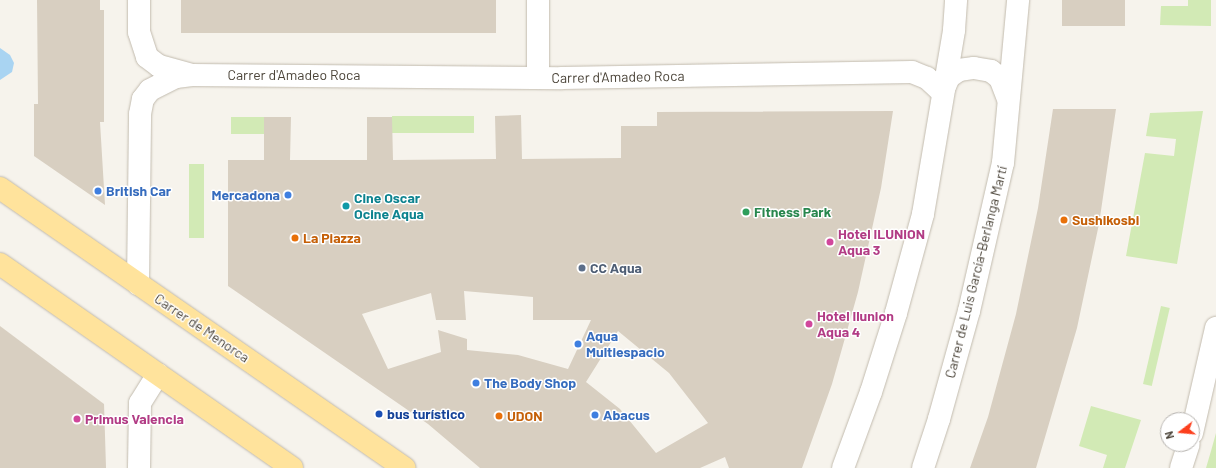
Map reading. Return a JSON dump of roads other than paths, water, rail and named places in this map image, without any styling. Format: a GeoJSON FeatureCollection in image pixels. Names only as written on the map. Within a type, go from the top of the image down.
{"type":"FeatureCollection","features":[{"type":"Feature","properties":{"kind":"main road","name":"Carrer de Menorca"},"geometry":{"type":"LineString","coordinates":[[0,188],[404,468]]}},
{"type":"Feature","properties":{"kind":"main road"},"geometry":{"type":"LineString","coordinates":[[0,264],[292,468]]}},
{"type":"Feature","properties":{"kind":"street"},"geometry":{"type":"LineString","coordinates":[[139,0],[139,32],[146,57],[159,66],[192,75]]}},
{"type":"Feature","properties":{"kind":"street"},"geometry":{"type":"LineString","coordinates":[[538,0],[538,77]]}},
{"type":"Feature","properties":{"kind":"street"},"geometry":{"type":"LineString","coordinates":[[843,468],[894,320],[923,214],[941,112],[942,92],[954,30],[956,0]]}},
{"type":"Feature","properties":{"kind":"street","name":"Carrer de Luis García-Berlanga Martí"},"geometry":{"type":"LineString","coordinates":[[923,468],[939,419],[969,312],[1003,163],[1018,0]]}},
{"type":"Feature","properties":{"kind":"street"},"geometry":{"type":"LineString","coordinates":[[942,92],[949,77],[954,73],[959,70],[974,68],[991,71],[1000,78],[1008,99]]}},
{"type":"Feature","properties":{"kind":"street","name":"Carrer d'Amadeo Roca"},"geometry":{"type":"LineString","coordinates":[[192,75],[538,77],[912,72],[927,78],[942,92]]}},
{"type":"Feature","properties":{"kind":"street"},"geometry":{"type":"LineString","coordinates":[[138,284],[140,114],[143,99],[160,84],[192,75]]}},
{"type":"Feature","properties":{"kind":"street"},"geometry":{"type":"LineString","coordinates":[[1197,412],[1216,328]]}},
{"type":"Feature","properties":{"kind":"street"},"geometry":{"type":"LineString","coordinates":[[139,468],[140,403],[158,374]]}},
{"type":"Feature","properties":{"kind":"street"},"geometry":{"type":"LineString","coordinates":[[1181,468],[1186,452]]}},
{"type":"Feature","properties":{"kind":"water"},"geometry":{"type":"Polygon","coordinates":[[[0,48],[10,55],[14,63],[12,72],[0,80],[0,48]]]}},
{"type":"Feature","properties":{"kind":"place","name":"British Car"},"geometry":{"type":"Point","coordinates":[98,191]}},
{"type":"Feature","properties":{"kind":"place","name":"Mercadona"},"geometry":{"type":"Point","coordinates":[288,195]}},
{"type":"Feature","properties":{"kind":"place","name":"Cine Oscar Ocine Aqua"},"geometry":{"type":"Point","coordinates":[346,206]}},
{"type":"Feature","properties":{"kind":"place","name":"Fitness Park"},"geometry":{"type":"Point","coordinates":[746,212]}},
{"type":"Feature","properties":{"kind":"place","name":"Sushikosbi"},"geometry":{"type":"Point","coordinates":[1064,220]}},
{"type":"Feature","properties":{"kind":"place","name":"La Piazza"},"geometry":{"type":"Point","coordinates":[295,238]}},
{"type":"Feature","properties":{"kind":"place","name":"Hotel ILUNION Aqua 3"},"geometry":{"type":"Point","coordinates":[830,242]}},
{"type":"Feature","properties":{"kind":"place","name":"CC Aqua"},"geometry":{"type":"Point","coordinates":[582,268]}},
{"type":"Feature","properties":{"kind":"place","name":"Hotel Ilunion Aqua 4"},"geometry":{"type":"Point","coordinates":[809,324]}},
{"type":"Feature","properties":{"kind":"place","name":"Aqua Multiespacio"},"geometry":{"type":"Point","coordinates":[578,344]}},
{"type":"Feature","properties":{"kind":"place","name":"The Body Shop"},"geometry":{"type":"Point","coordinates":[476,383]}},
{"type":"Feature","properties":{"kind":"place","name":"bus turístico"},"geometry":{"type":"Point","coordinates":[379,414]}},
{"type":"Feature","properties":{"kind":"place","name":"Abacus"},"geometry":{"type":"Point","coordinates":[595,415]}},
{"type":"Feature","properties":{"kind":"place","name":"UDON"},"geometry":{"type":"Point","coordinates":[499,416]}},
{"type":"Feature","properties":{"kind":"place","name":"Primus Valencia"},"geometry":{"type":"Point","coordinates":[77,419]}}]}
